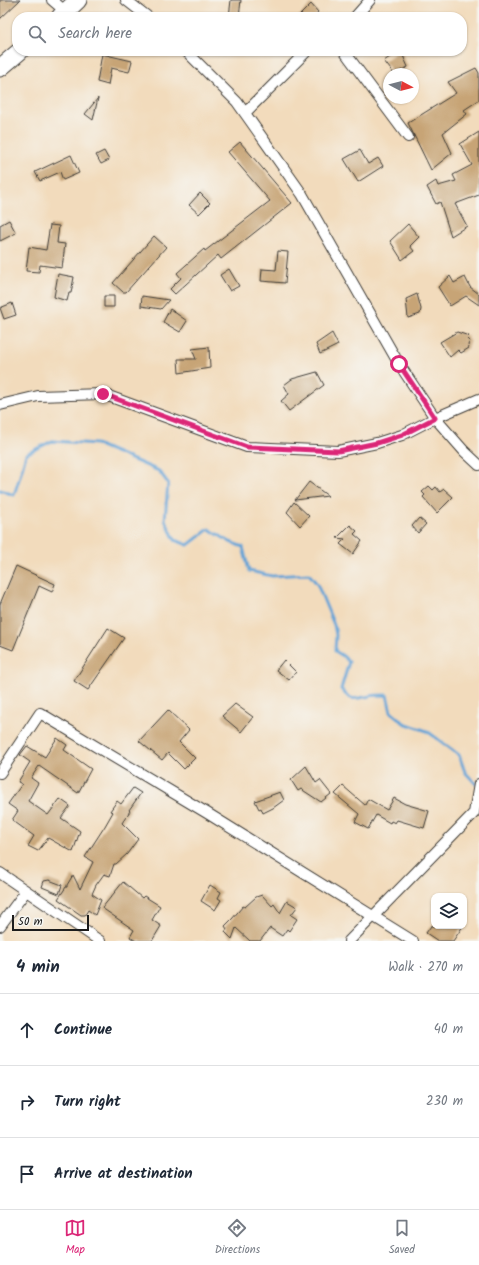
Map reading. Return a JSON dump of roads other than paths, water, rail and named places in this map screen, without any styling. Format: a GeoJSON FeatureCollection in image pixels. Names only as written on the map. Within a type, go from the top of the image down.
{"type":"FeatureCollection","features":[{"type":"Feature","properties":{"kind":"highway"},"geometry":{"type":"LineString","coordinates":[[66,12],[78,0]]}},
{"type":"Feature","properties":{"kind":"highway"},"geometry":{"type":"LineString","coordinates":[[0,68],[14,56]]}},
{"type":"Feature","properties":{"kind":"street"},"geometry":{"type":"LineString","coordinates":[[52,0],[61,12]]}},
{"type":"Feature","properties":{"kind":"street"},"geometry":{"type":"LineString","coordinates":[[126,0],[142,12]]}},
{"type":"Feature","properties":{"kind":"street"},"geometry":{"type":"LineString","coordinates":[[359,12],[370,0]]}},
{"type":"Feature","properties":{"kind":"street"},"geometry":{"type":"LineString","coordinates":[[191,56],[237,102],[245,113],[302,194],[399,364],[435,418],[464,451],[479,465]]}},
{"type":"Feature","properties":{"kind":"street"},"geometry":{"type":"LineString","coordinates":[[245,113],[302,56]]}},
{"type":"Feature","properties":{"kind":"street"},"geometry":{"type":"LineString","coordinates":[[348,56],[408,137]]}},
{"type":"Feature","properties":{"kind":"street"},"geometry":{"type":"LineString","coordinates":[[0,404],[38,396],[103,394],[247,447],[338,451],[377,443],[402,435],[435,418],[479,400]]}},
{"type":"Feature","properties":{"kind":"street"},"geometry":{"type":"LineString","coordinates":[[0,773],[40,713],[207,813],[413,941]]}},
{"type":"Feature","properties":{"kind":"street"},"geometry":{"type":"LineString","coordinates":[[349,941],[474,813],[479,784]]}},
{"type":"Feature","properties":{"kind":"street"},"geometry":{"type":"LineString","coordinates":[[0,873],[100,941]]}},
{"type":"Feature","properties":{"kind":"street"},"geometry":{"type":"LineString","coordinates":[[0,926],[26,891]]}},
{"type":"Feature","properties":{"kind":"waterway"},"geometry":{"type":"LineString","coordinates":[[0,490],[14,495],[26,454],[52,441],[96,444],[159,471],[168,483],[165,520],[175,540],[188,545],[209,529],[230,542],[243,547],[249,571],[272,576],[309,574],[317,584],[334,625],[336,635],[335,651],[349,662],[341,689],[351,698],[387,695],[391,712],[404,723],[427,731],[459,755],[465,772],[476,784]]}}]}
